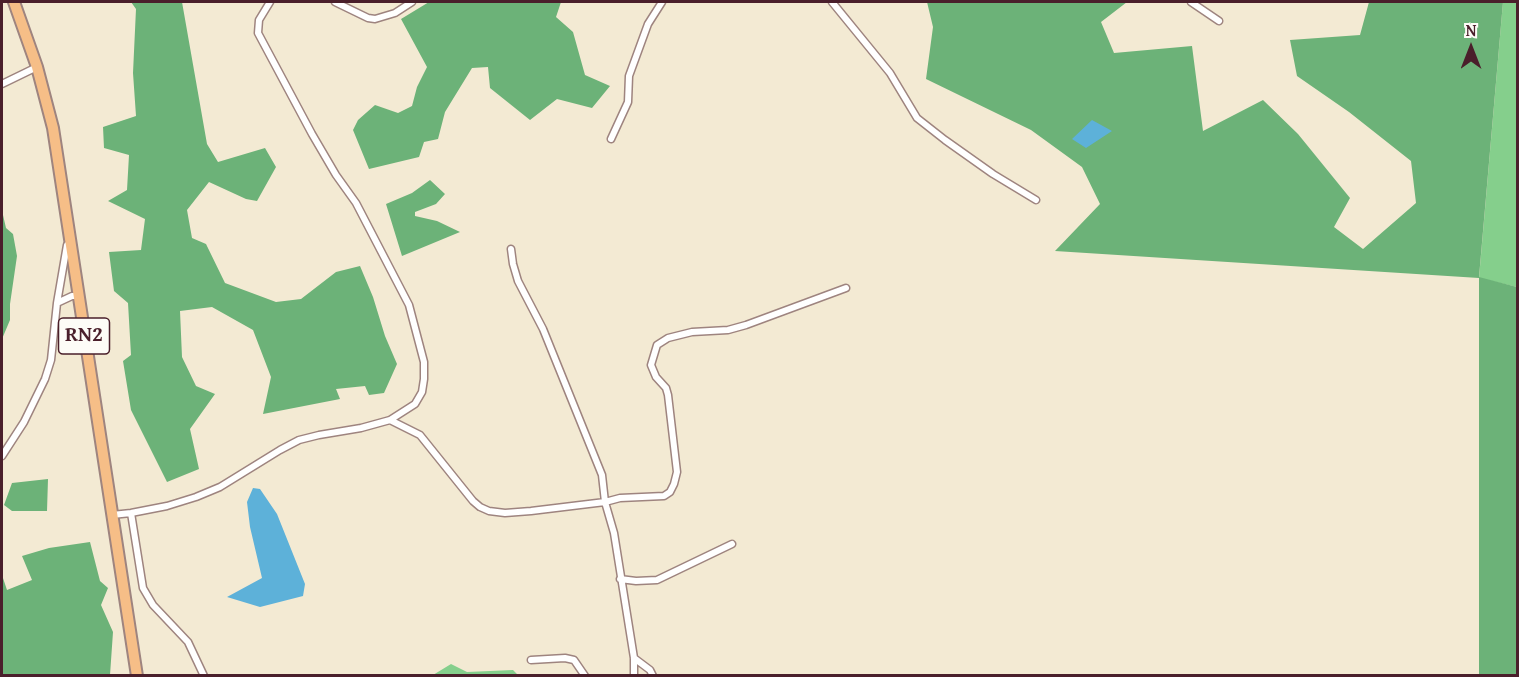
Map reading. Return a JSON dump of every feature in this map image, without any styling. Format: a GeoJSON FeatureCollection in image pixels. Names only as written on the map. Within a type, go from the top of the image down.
{"type":"FeatureCollection","features":[{"type":"Feature","properties":{"kind":"highway","name":"RN2"},"geometry":{"type":"LineString","coordinates":[[14,2],[37,67],[53,128],[137,675]]}},
{"type":"Feature","properties":{"kind":"street"},"geometry":{"type":"LineString","coordinates":[[112,515],[167,506],[220,487],[299,440],[390,420],[415,404],[420,398],[424,385],[422,354],[409,305],[356,203],[336,175],[312,134],[258,33],[259,20],[270,2]]}},
{"type":"Feature","properties":{"kind":"street"},"geometry":{"type":"LineString","coordinates":[[334,2],[375,19],[394,13],[411,2]]}},
{"type":"Feature","properties":{"kind":"street"},"geometry":{"type":"LineString","coordinates":[[611,139],[628,102],[629,76],[645,33],[662,2]]}},
{"type":"Feature","properties":{"kind":"street"},"geometry":{"type":"LineString","coordinates":[[832,2],[890,74],[917,118],[993,174],[1036,200]]}},
{"type":"Feature","properties":{"kind":"street"},"geometry":{"type":"LineString","coordinates":[[1191,2],[1219,21]]}},
{"type":"Feature","properties":{"kind":"street"},"geometry":{"type":"LineString","coordinates":[[2,84],[37,67]]}},
{"type":"Feature","properties":{"kind":"street"},"geometry":{"type":"LineString","coordinates":[[2,456],[24,422],[45,379],[51,360],[68,234]]}},
{"type":"Feature","properties":{"kind":"street"},"geometry":{"type":"LineString","coordinates":[[511,249],[519,281],[543,329],[599,464],[605,502],[614,533],[634,658],[634,675]]}},
{"type":"Feature","properties":{"kind":"street"},"geometry":{"type":"LineString","coordinates":[[390,420],[420,435],[473,501],[489,511],[514,512],[605,502],[620,498],[663,496],[670,492],[677,472],[668,395],[651,365],[657,345],[668,338],[692,332],[728,330],[746,325],[846,288]]}},
{"type":"Feature","properties":{"kind":"street"},"geometry":{"type":"LineString","coordinates":[[57,303],[72,296],[78,296]]}},
{"type":"Feature","properties":{"kind":"street"},"geometry":{"type":"LineString","coordinates":[[131,513],[143,588],[169,624],[189,642],[204,675]]}},
{"type":"Feature","properties":{"kind":"street"},"geometry":{"type":"LineString","coordinates":[[620,579],[657,580],[732,544]]}},
{"type":"Feature","properties":{"kind":"street"},"geometry":{"type":"LineString","coordinates":[[531,660],[565,658],[574,660],[585,675]]}},
{"type":"Feature","properties":{"kind":"street"},"geometry":{"type":"LineString","coordinates":[[634,658],[653,675]]}},
{"type":"Feature","properties":{"kind":"green space"},"geometry":{"type":"Polygon","coordinates":[[[131,2],[182,2],[207,144],[218,162],[265,148],[276,167],[257,201],[246,199],[209,182],[187,210],[192,238],[206,244],[225,283],[276,302],[301,299],[336,272],[360,266],[397,364],[384,393],[369,395],[365,386],[336,389],[340,399],[263,414],[271,377],[253,330],[212,307],[180,311],[182,357],[196,386],[215,394],[190,429],[199,469],[167,482],[131,410],[123,361],[131,355],[128,303],[114,291],[109,252],[141,250],[145,219],[108,201],[127,190],[129,155],[104,148],[103,127],[136,116],[133,73],[136,9],[131,2]]]}},
{"type":"Feature","properties":{"kind":"green space"},"geometry":{"type":"Polygon","coordinates":[[[429,2],[561,2],[556,17],[573,32],[585,75],[610,86],[592,108],[557,99],[530,120],[490,88],[488,67],[472,68],[445,112],[438,139],[424,142],[419,157],[369,169],[353,130],[358,120],[375,105],[398,113],[412,106],[417,87],[427,67],[401,19],[429,2]]]}},
{"type":"Feature","properties":{"kind":"green space"},"geometry":{"type":"Polygon","coordinates":[[[927,2],[1127,2],[1101,22],[1114,53],[1192,46],[1203,131],[1263,100],[1298,134],[1350,198],[1334,227],[1363,249],[1416,203],[1411,161],[1349,112],[1297,76],[1290,40],[1360,35],[1369,2],[1503,2],[1479,277],[1517,287],[1517,675],[1479,675],[1479,278],[1055,251],[1100,204],[1082,167],[1031,130],[926,79],[933,27],[927,2]]]}},
{"type":"Feature","properties":{"kind":"green space"},"geometry":{"type":"Polygon","coordinates":[[[1503,2],[1517,2],[1517,287],[1479,278],[1503,2]]]}},
{"type":"Feature","properties":{"kind":"green space"},"geometry":{"type":"Polygon","coordinates":[[[2,169],[3,215],[6,228],[13,234],[17,256],[10,320],[2,339],[2,169]]]}},
{"type":"Feature","properties":{"kind":"green space"},"geometry":{"type":"Polygon","coordinates":[[[430,180],[445,194],[436,204],[415,212],[415,216],[437,221],[460,232],[402,256],[386,204],[412,193],[430,180]]]}},
{"type":"Feature","properties":{"kind":"green space"},"geometry":{"type":"Polygon","coordinates":[[[48,479],[47,511],[12,511],[4,505],[12,483],[48,479]]]}},
{"type":"Feature","properties":{"kind":"green space"},"geometry":{"type":"Polygon","coordinates":[[[90,542],[100,581],[108,588],[101,605],[113,632],[110,675],[2,675],[2,575],[7,590],[32,580],[22,556],[49,548],[90,542]]]}},
{"type":"Feature","properties":{"kind":"green space"},"geometry":{"type":"Polygon","coordinates":[[[451,664],[467,672],[513,670],[518,675],[433,675],[451,664]]]}},
{"type":"Feature","properties":{"kind":"water"},"geometry":{"type":"Polygon","coordinates":[[[1092,120],[1112,131],[1086,148],[1072,139],[1092,120]]]}},
{"type":"Feature","properties":{"kind":"water"},"geometry":{"type":"Polygon","coordinates":[[[253,488],[260,489],[277,514],[305,584],[303,596],[260,607],[227,597],[262,578],[250,527],[247,502],[253,488]]]}}]}
